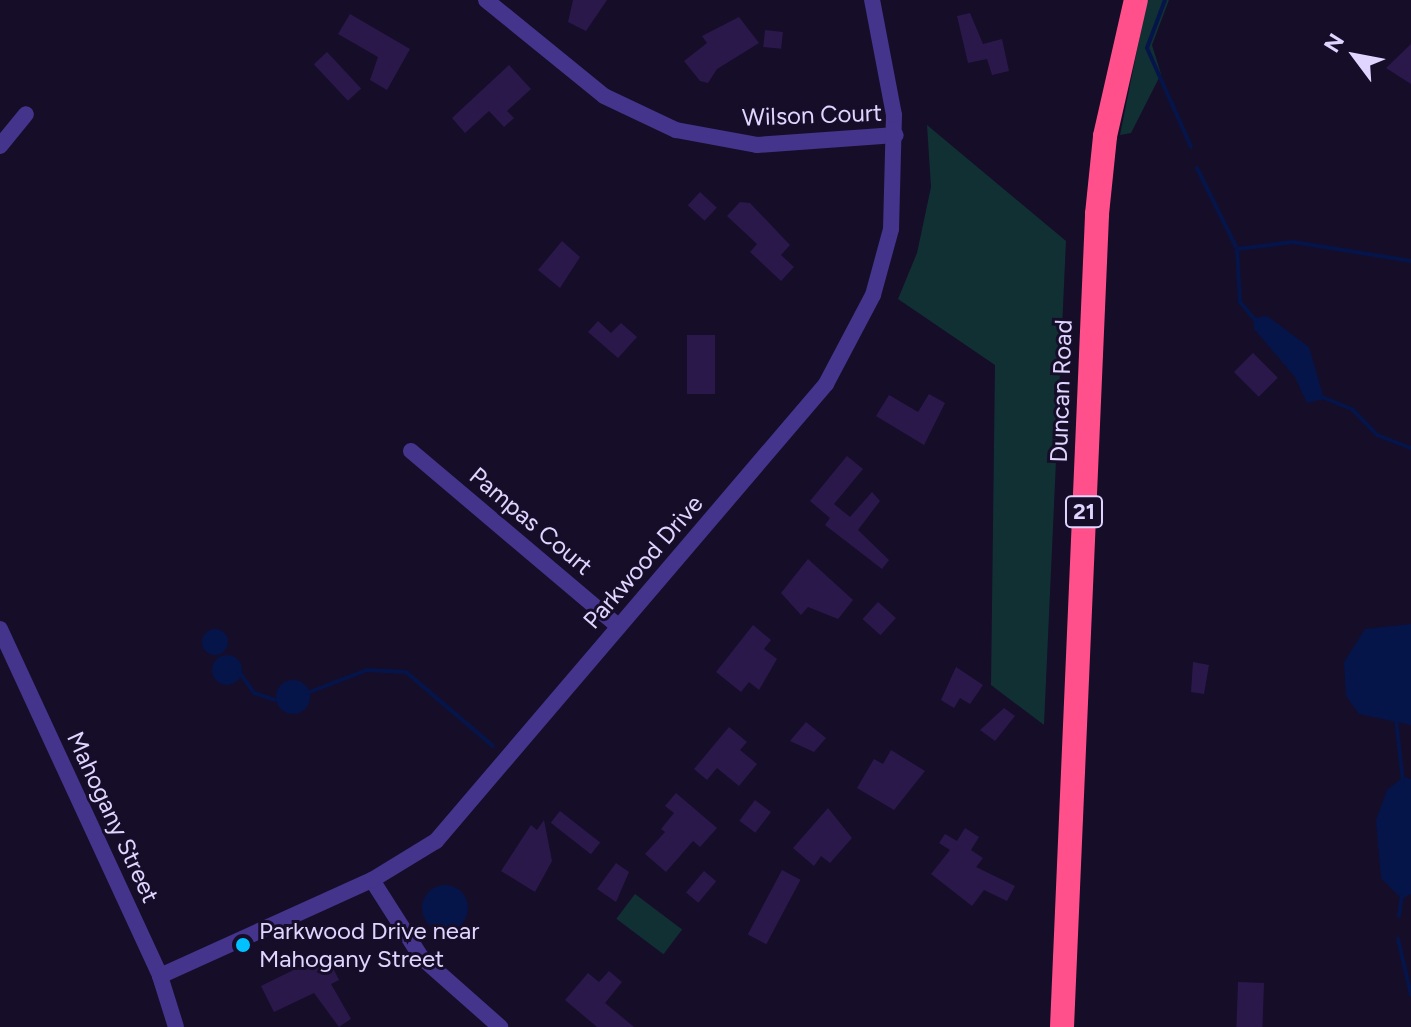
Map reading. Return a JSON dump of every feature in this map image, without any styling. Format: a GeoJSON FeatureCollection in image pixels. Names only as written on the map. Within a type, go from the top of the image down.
{"type":"FeatureCollection","features":[{"type":"Feature","properties":{"kind":"highway","name":"Duncan Road"},"geometry":{"type":"LineString","coordinates":[[1062,1027],[1097,214],[1105,136],[1136,0]]}},
{"type":"Feature","properties":{"kind":"street","name":"Wilson Court"},"geometry":{"type":"LineString","coordinates":[[486,0],[604,96],[676,130],[757,145],[896,135]]}},
{"type":"Feature","properties":{"kind":"street","name":"Parkwood Drive"},"geometry":{"type":"LineString","coordinates":[[160,976],[372,880],[456,823],[826,384],[852,341],[891,229],[896,135],[872,0]]}},
{"type":"Feature","properties":{"kind":"street"},"geometry":{"type":"LineString","coordinates":[[0,146],[26,114]]}},
{"type":"Feature","properties":{"kind":"street","name":"Pampas Court"},"geometry":{"type":"LineString","coordinates":[[411,451],[619,627]]}},
{"type":"Feature","properties":{"kind":"street","name":"Mahogany Street"},"geometry":{"type":"LineString","coordinates":[[0,629],[160,976],[176,1027]]}},
{"type":"Feature","properties":{"kind":"street"},"geometry":{"type":"LineString","coordinates":[[372,880],[421,957],[500,1027]]}},
{"type":"Feature","properties":{"kind":"green space"},"geometry":{"type":"Polygon","coordinates":[[[1147,0],[1169,0],[1152,45],[1161,74],[1131,133],[1120,135],[1147,0]]]}},
{"type":"Feature","properties":{"kind":"green space"},"geometry":{"type":"Polygon","coordinates":[[[927,125],[1066,241],[1044,725],[991,685],[995,365],[898,299],[917,253],[931,187],[927,125]]]}},
{"type":"Feature","properties":{"kind":"green space"},"geometry":{"type":"Polygon","coordinates":[[[635,894],[682,930],[663,954],[616,919],[635,894]]]}},
{"type":"Feature","properties":{"kind":"shaded area"},"geometry":{"type":"Polygon","coordinates":[[[1267,316],[1309,347],[1324,399],[1307,403],[1295,377],[1254,329],[1253,318],[1267,316]]]}},
{"type":"Feature","properties":{"kind":"shaded area"},"geometry":{"type":"Polygon","coordinates":[[[1411,624],[1411,725],[1359,714],[1346,696],[1344,662],[1365,629],[1411,624]]]}},
{"type":"Feature","properties":{"kind":"shaded area"},"geometry":{"type":"Polygon","coordinates":[[[215,629],[224,633],[228,642],[224,651],[215,655],[206,651],[202,642],[206,633],[215,629]]]}},
{"type":"Feature","properties":{"kind":"shaded area"},"geometry":{"type":"Polygon","coordinates":[[[227,655],[238,659],[242,670],[238,681],[227,685],[216,681],[212,670],[216,659],[227,655]]]}},
{"type":"Feature","properties":{"kind":"shaded area"},"geometry":{"type":"Polygon","coordinates":[[[293,680],[305,685],[310,697],[305,709],[293,714],[281,709],[276,697],[281,685],[293,680]]]}},
{"type":"Feature","properties":{"kind":"shaded area"},"geometry":{"type":"Polygon","coordinates":[[[1403,777],[1411,779],[1411,894],[1402,899],[1381,878],[1376,820],[1387,790],[1403,777]]]}},
{"type":"Feature","properties":{"kind":"shaded area"},"geometry":{"type":"Polygon","coordinates":[[[445,885],[461,892],[468,908],[461,924],[445,931],[429,924],[422,908],[429,892],[445,885]]]}},
{"type":"Feature","properties":{"kind":"building"},"geometry":{"type":"Polygon","coordinates":[[[573,0],[607,0],[586,31],[568,22],[573,0]]]}},
{"type":"Feature","properties":{"kind":"building"},"geometry":{"type":"Polygon","coordinates":[[[970,13],[983,44],[1002,39],[1009,71],[992,75],[987,59],[968,63],[957,16],[970,13]]]}},
{"type":"Feature","properties":{"kind":"building"},"geometry":{"type":"Polygon","coordinates":[[[350,14],[410,49],[387,90],[370,80],[378,57],[338,34],[350,14]]]}},
{"type":"Feature","properties":{"kind":"building"},"geometry":{"type":"Polygon","coordinates":[[[739,17],[759,43],[717,69],[708,83],[700,81],[684,61],[707,43],[702,36],[739,17]]]}},
{"type":"Feature","properties":{"kind":"building"},"geometry":{"type":"Polygon","coordinates":[[[765,30],[783,32],[781,49],[763,47],[765,30]]]}},
{"type":"Feature","properties":{"kind":"building"},"geometry":{"type":"Polygon","coordinates":[[[1411,44],[1411,84],[1386,68],[1411,44]]]}},
{"type":"Feature","properties":{"kind":"building"},"geometry":{"type":"Polygon","coordinates":[[[327,52],[361,89],[348,101],[314,64],[327,52]]]}},
{"type":"Feature","properties":{"kind":"building"},"geometry":{"type":"Polygon","coordinates":[[[509,65],[531,89],[507,111],[514,118],[504,127],[489,111],[465,133],[452,118],[509,65]]]}},
{"type":"Feature","properties":{"kind":"building"},"geometry":{"type":"Polygon","coordinates":[[[700,192],[717,208],[705,221],[688,205],[700,192]]]}},
{"type":"Feature","properties":{"kind":"building"},"geometry":{"type":"Polygon","coordinates":[[[740,202],[750,203],[790,245],[781,255],[794,267],[781,281],[750,252],[757,244],[727,216],[740,202]]]}},
{"type":"Feature","properties":{"kind":"building"},"geometry":{"type":"Polygon","coordinates":[[[562,241],[580,257],[560,288],[538,270],[562,241]]]}},
{"type":"Feature","properties":{"kind":"building"},"geometry":{"type":"Polygon","coordinates":[[[598,321],[611,333],[621,323],[637,337],[618,358],[588,332],[598,321]]]}},
{"type":"Feature","properties":{"kind":"building"},"geometry":{"type":"Polygon","coordinates":[[[687,335],[715,335],[715,394],[687,394],[687,335]]]}},
{"type":"Feature","properties":{"kind":"building"},"geometry":{"type":"Polygon","coordinates":[[[1253,353],[1278,378],[1259,397],[1234,372],[1253,353]]]}},
{"type":"Feature","properties":{"kind":"building"},"geometry":{"type":"Polygon","coordinates":[[[929,394],[945,403],[924,445],[876,416],[889,395],[918,412],[929,394]]]}},
{"type":"Feature","properties":{"kind":"building"},"geometry":{"type":"Polygon","coordinates":[[[847,456],[863,469],[834,504],[850,517],[872,492],[880,501],[858,530],[889,560],[882,569],[825,525],[830,518],[810,501],[847,456]]]}},
{"type":"Feature","properties":{"kind":"building"},"geometry":{"type":"Polygon","coordinates":[[[808,559],[853,600],[838,619],[808,607],[801,615],[781,593],[808,559]]]}},
{"type":"Feature","properties":{"kind":"building"},"geometry":{"type":"Polygon","coordinates":[[[878,602],[896,618],[880,635],[863,619],[878,602]]]}},
{"type":"Feature","properties":{"kind":"building"},"geometry":{"type":"Polygon","coordinates":[[[753,625],[771,640],[764,649],[777,659],[759,690],[749,682],[741,692],[716,672],[753,625]]]}},
{"type":"Feature","properties":{"kind":"building"},"geometry":{"type":"Polygon","coordinates":[[[1193,662],[1209,665],[1204,694],[1191,692],[1193,662]]]}},
{"type":"Feature","properties":{"kind":"building"},"geometry":{"type":"Polygon","coordinates":[[[956,667],[983,685],[970,704],[960,698],[954,708],[941,700],[956,667]]]}},
{"type":"Feature","properties":{"kind":"building"},"geometry":{"type":"Polygon","coordinates":[[[1004,708],[1015,716],[995,741],[980,730],[1004,708]]]}},
{"type":"Feature","properties":{"kind":"building"},"geometry":{"type":"Polygon","coordinates":[[[806,722],[826,738],[814,752],[790,741],[806,722]]]}},
{"type":"Feature","properties":{"kind":"building"},"geometry":{"type":"Polygon","coordinates":[[[729,727],[747,742],[740,750],[757,764],[739,786],[717,768],[707,780],[694,769],[729,727]]]}},
{"type":"Feature","properties":{"kind":"building"},"geometry":{"type":"Polygon","coordinates":[[[891,750],[925,771],[894,810],[857,788],[874,759],[883,764],[891,750]]]}},
{"type":"Feature","properties":{"kind":"building"},"geometry":{"type":"Polygon","coordinates":[[[676,793],[717,828],[700,847],[693,841],[666,872],[645,854],[665,832],[661,829],[674,813],[665,806],[676,793]]]}},
{"type":"Feature","properties":{"kind":"building"},"geometry":{"type":"Polygon","coordinates":[[[755,800],[771,812],[755,833],[739,821],[755,800]]]}},
{"type":"Feature","properties":{"kind":"building"},"geometry":{"type":"Polygon","coordinates":[[[828,808],[852,838],[830,863],[821,856],[814,866],[793,848],[828,808]]]}},
{"type":"Feature","properties":{"kind":"building"},"geometry":{"type":"Polygon","coordinates":[[[560,811],[600,842],[591,854],[551,823],[560,811]]]}},
{"type":"Feature","properties":{"kind":"building"},"geometry":{"type":"Polygon","coordinates":[[[544,820],[552,861],[535,892],[501,871],[531,825],[537,830],[544,820]]]}},
{"type":"Feature","properties":{"kind":"building"},"geometry":{"type":"Polygon","coordinates":[[[965,828],[979,837],[971,850],[983,858],[976,867],[1015,886],[1007,901],[984,890],[972,906],[931,874],[950,850],[939,843],[945,834],[957,841],[965,828]]]}},
{"type":"Feature","properties":{"kind":"building"},"geometry":{"type":"Polygon","coordinates":[[[616,863],[629,872],[616,902],[597,889],[616,863]]]}},
{"type":"Feature","properties":{"kind":"building"},"geometry":{"type":"Polygon","coordinates":[[[782,870],[801,880],[766,944],[748,934],[782,870]]]}},
{"type":"Feature","properties":{"kind":"building"},"geometry":{"type":"Polygon","coordinates":[[[704,871],[716,881],[698,903],[686,892],[704,871]]]}},
{"type":"Feature","properties":{"kind":"building"},"geometry":{"type":"Polygon","coordinates":[[[326,954],[339,980],[331,984],[351,1019],[339,1027],[314,993],[274,1012],[261,986],[326,954]]]}},
{"type":"Feature","properties":{"kind":"building"},"geometry":{"type":"Polygon","coordinates":[[[609,971],[622,982],[605,1003],[634,1027],[597,1027],[565,1000],[588,973],[599,982],[609,971]]]}},
{"type":"Feature","properties":{"kind":"building"},"geometry":{"type":"Polygon","coordinates":[[[1238,982],[1264,983],[1262,1027],[1236,1027],[1238,982]]]}},
{"type":"Feature","properties":{"kind":"waterway"},"geometry":{"type":"LineString","coordinates":[[1165,0],[1147,48],[1191,147]]}},
{"type":"Feature","properties":{"kind":"waterway"},"geometry":{"type":"LineString","coordinates":[[1197,168],[1237,249],[1240,302],[1256,321]]}},
{"type":"Feature","properties":{"kind":"waterway"},"geometry":{"type":"LineString","coordinates":[[1237,249],[1293,242],[1411,261]]}},
{"type":"Feature","properties":{"kind":"waterway"},"geometry":{"type":"LineString","coordinates":[[1322,397],[1352,409],[1377,435],[1411,448]]}},
{"type":"Feature","properties":{"kind":"waterway"},"geometry":{"type":"LineString","coordinates":[[307,693],[367,670],[406,672],[493,746]]}},
{"type":"Feature","properties":{"kind":"waterway"},"geometry":{"type":"LineString","coordinates":[[240,673],[254,693],[275,700]]}},
{"type":"Feature","properties":{"kind":"waterway"},"geometry":{"type":"LineString","coordinates":[[1396,719],[1403,782]]}},
{"type":"Feature","properties":{"kind":"waterway"},"geometry":{"type":"LineString","coordinates":[[1399,916],[1402,894]]}},
{"type":"Feature","properties":{"kind":"waterway"},"geometry":{"type":"LineString","coordinates":[[1398,939],[1411,995]]}},
{"type":"Feature","properties":{"kind":"place","name":"Parkwood Drive near Mahogany Street"},"geometry":{"type":"Point","coordinates":[243,945]}}]}
